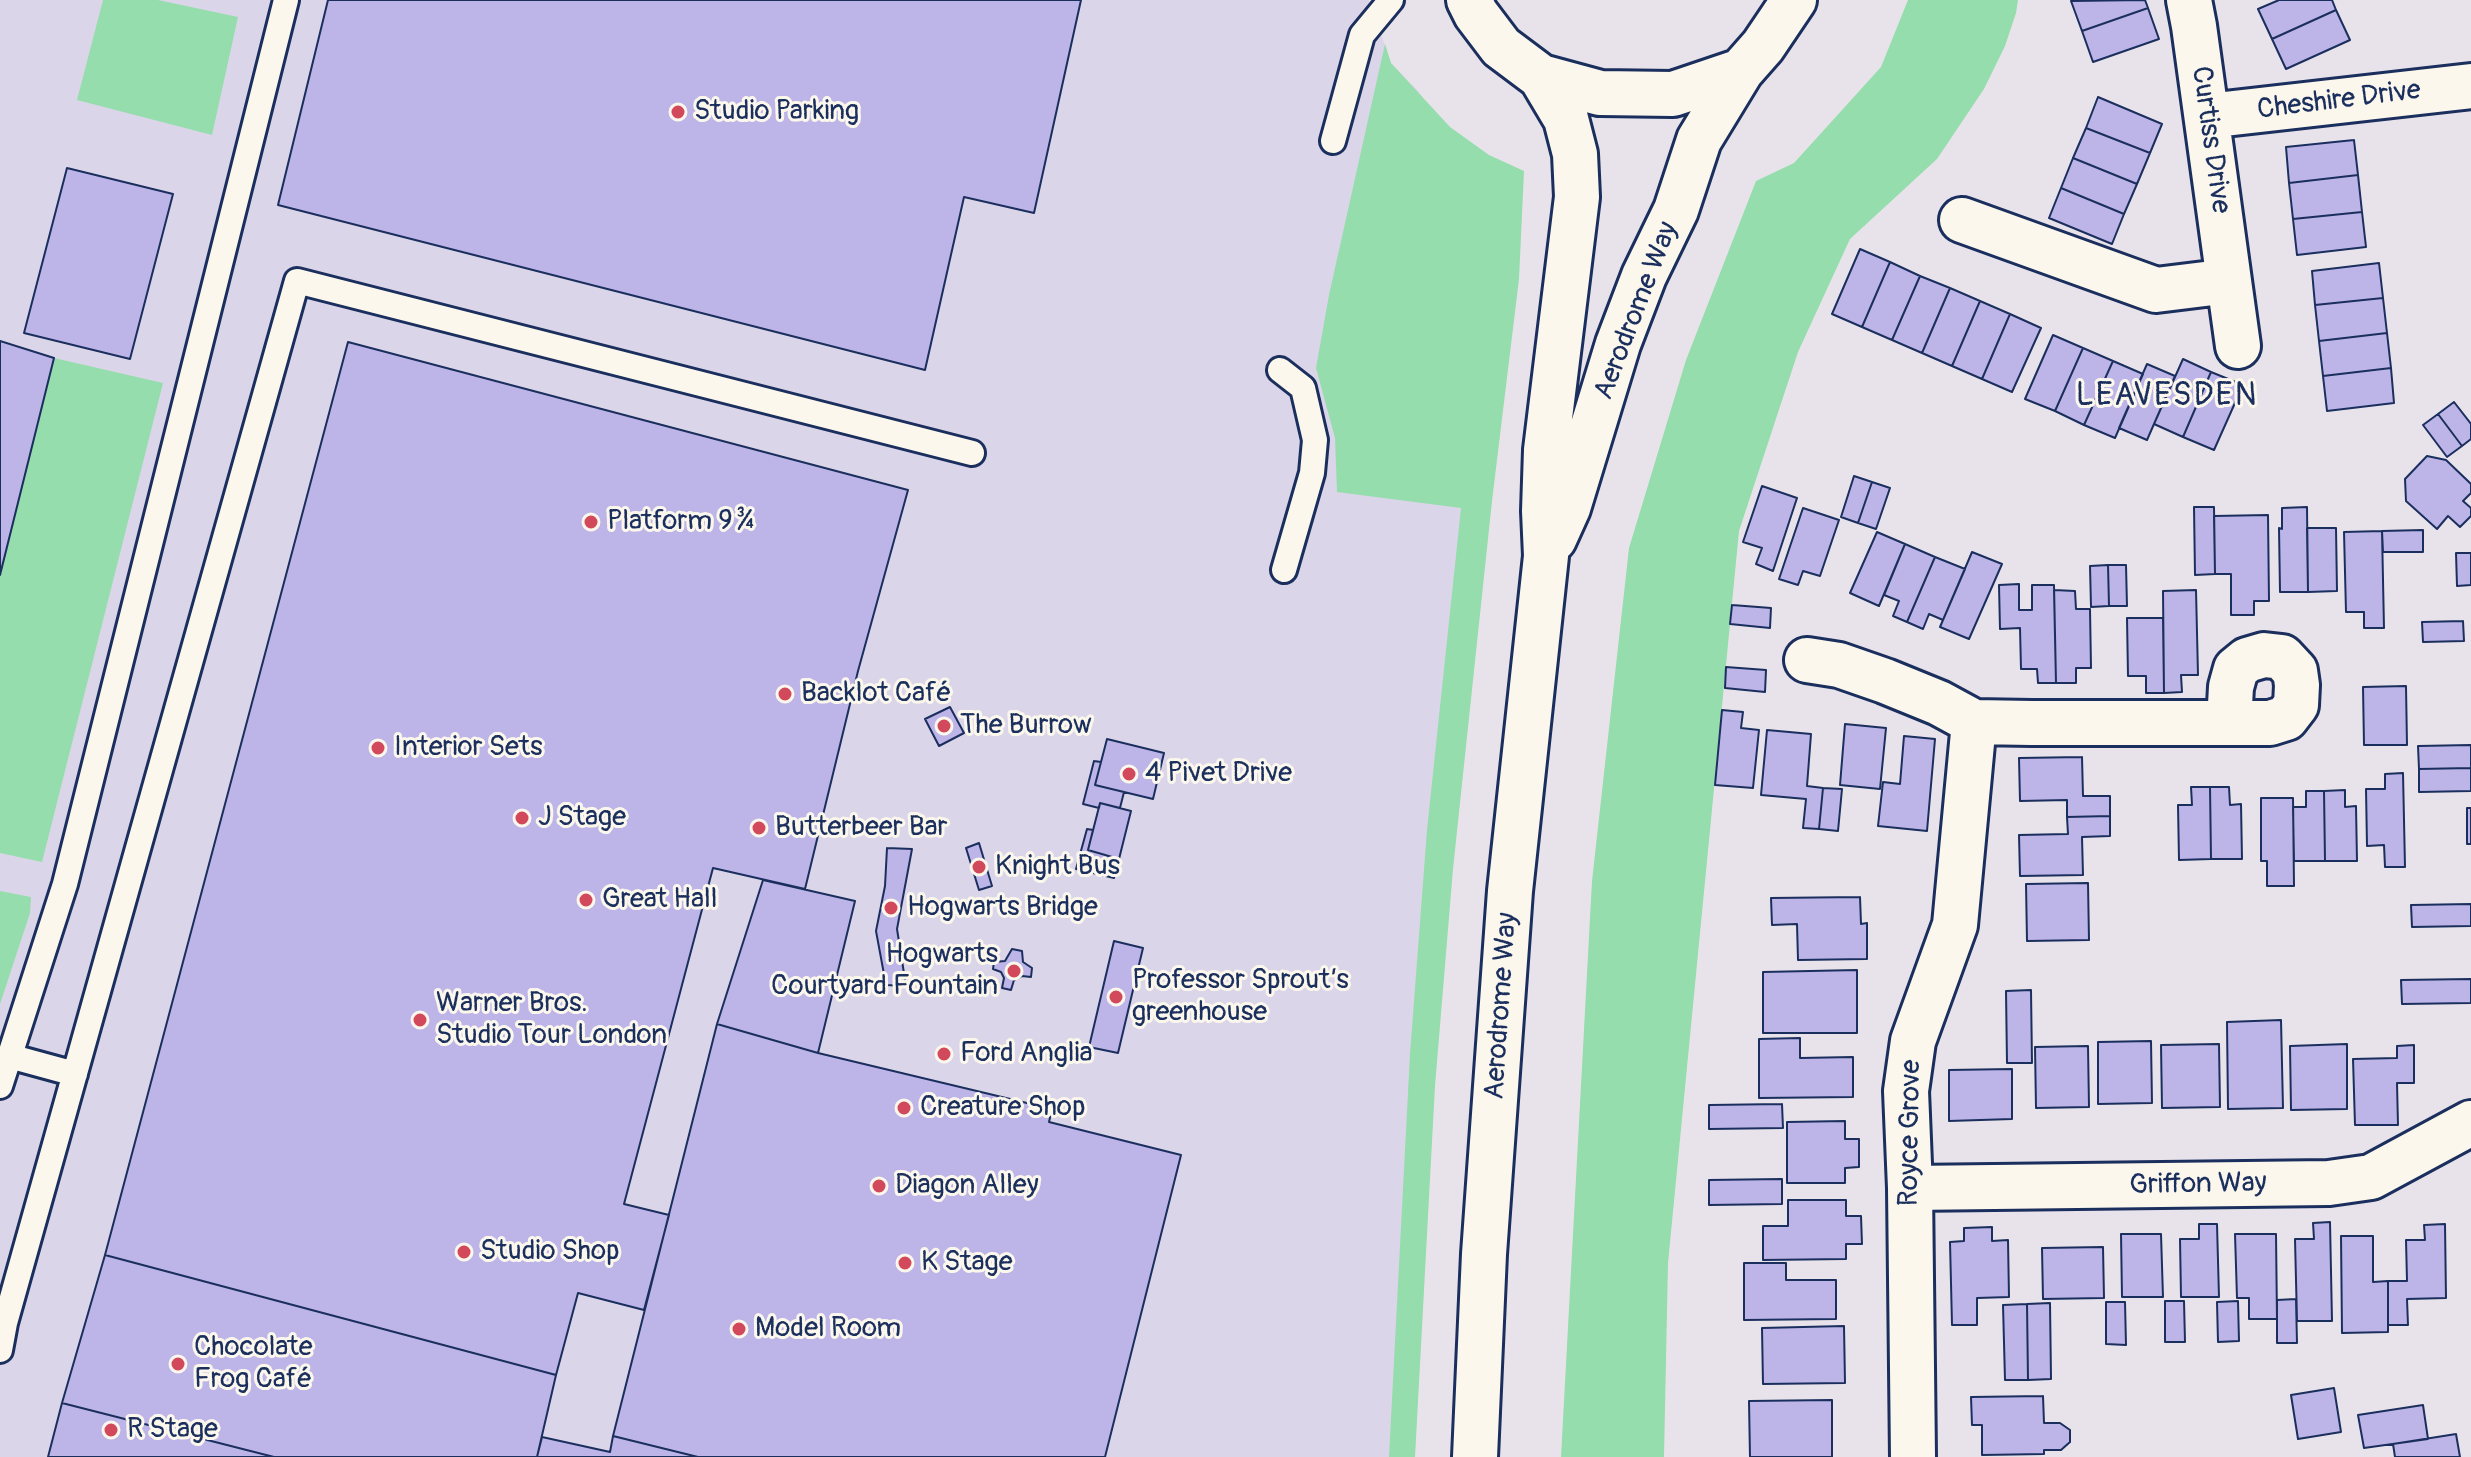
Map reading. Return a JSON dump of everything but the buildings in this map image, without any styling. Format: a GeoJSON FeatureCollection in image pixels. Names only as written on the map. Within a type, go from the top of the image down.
{"type":"FeatureCollection","features":[{"type":"Feature","properties":{"kind":"street"},"geometry":{"type":"LineString","coordinates":[[1469,0],[1501,47],[1541,77],[1600,93],[1673,94],[1741,71]]}},
{"type":"Feature","properties":{"kind":"street","name":"Aerodrome Way"},"geometry":{"type":"LineString","coordinates":[[1546,556],[1568,508],[1618,344],[1644,276],[1676,210],[1699,140],[1741,71],[1763,46],[1794,0]]}},
{"type":"Feature","properties":{"kind":"street","name":"Curtiss Drive"},"geometry":{"type":"LineString","coordinates":[[2189,0],[2238,346]]}},
{"type":"Feature","properties":{"kind":"street","name":"Aerodrome Way"},"geometry":{"type":"LineString","coordinates":[[1475,1457],[1484,1254],[1510,891],[1546,556],[1546,450],[1577,197],[1575,154],[1566,119],[1541,77]]}},
{"type":"Feature","properties":{"kind":"street","name":"Cheshire Drive"},"geometry":{"type":"LineString","coordinates":[[2207,116],[2471,86]]}},
{"type":"Feature","properties":{"kind":"street"},"geometry":{"type":"LineString","coordinates":[[1962,220],[2156,290],[2229,281]]}},
{"type":"Feature","properties":{"kind":"street"},"geometry":{"type":"LineString","coordinates":[[1807,662],[1839,665],[1885,681],[1939,703],[1974,722],[2229,723]]}},
{"type":"Feature","properties":{"kind":"street","name":"Royce Grove"},"geometry":{"type":"LineString","coordinates":[[1913,1457],[1906,1091],[1913,1041],[1955,925],[1974,722]]}},
{"type":"Feature","properties":{"kind":"street","name":"Griffon Way"},"geometry":{"type":"LineString","coordinates":[[1910,1188],[2329,1183],[2371,1177],[2471,1123]]}},
{"type":"Feature","properties":{"kind":"lane"},"geometry":{"type":"LineString","coordinates":[[0,1086],[65,884],[286,0]]}},
{"type":"Feature","properties":{"kind":"lane"},"geometry":{"type":"LineString","coordinates":[[1333,141],[1362,35],[1391,0]]}},
{"type":"Feature","properties":{"kind":"lane"},"geometry":{"type":"LineString","coordinates":[[0,1350],[5,1323],[297,281],[972,453]]}},
{"type":"Feature","properties":{"kind":"lane"},"geometry":{"type":"LineString","coordinates":[[1280,370],[1303,388],[1315,440],[1312,473],[1284,570]]}},
{"type":"Feature","properties":{"kind":"lane"},"geometry":{"type":"LineString","coordinates":[[9,1056],[75,1074]]}},
{"type":"Feature","properties":{"kind":"shaded area"},"geometry":{"type":"Polygon","coordinates":[[[0,0],[1369,0],[1391,63],[1419,92],[1500,226],[1393,1457],[0,1457],[0,0]]]}},
{"type":"Feature","properties":{"kind":"green space"},"geometry":{"type":"Polygon","coordinates":[[[103,0],[158,0],[238,17],[212,135],[77,100],[103,0]]]}},
{"type":"Feature","properties":{"kind":"green space"},"geometry":{"type":"Polygon","coordinates":[[[1908,0],[2018,0],[2005,46],[1984,89],[1937,159],[1850,239],[1798,352],[1739,531],[1668,1263],[1664,1457],[1561,1457],[1592,881],[1629,548],[1686,360],[1756,181],[1794,163],[1881,67],[1908,0]]]}},
{"type":"Feature","properties":{"kind":"green space"},"geometry":{"type":"Polygon","coordinates":[[[1385,44],[1391,63],[1450,127],[1489,155],[1524,171],[1519,279],[1453,869],[1435,1086],[1415,1457],[1389,1457],[1410,1054],[1427,830],[1461,508],[1337,492],[1335,438],[1316,368],[1329,295],[1385,44]]]}},
{"type":"Feature","properties":{"kind":"green space"},"geometry":{"type":"Polygon","coordinates":[[[54,358],[163,383],[42,862],[0,853],[0,575],[54,358]]]}},
{"type":"Feature","properties":{"kind":"green space"},"geometry":{"type":"Polygon","coordinates":[[[0,891],[31,897],[30,913],[0,1004],[0,891]]]}},
{"type":"Feature","properties":{"kind":"place","name":"Studio Parking"},"geometry":{"type":"Point","coordinates":[678,112]}},
{"type":"Feature","properties":{"kind":"place","name":"Platform 9 ¾"},"geometry":{"type":"Point","coordinates":[591,522]}},
{"type":"Feature","properties":{"kind":"place","name":"Backlot Café"},"geometry":{"type":"Point","coordinates":[785,694]}},
{"type":"Feature","properties":{"kind":"place","name":"The Burrow"},"geometry":{"type":"Point","coordinates":[944,726]}},
{"type":"Feature","properties":{"kind":"place","name":"Interior Sets"},"geometry":{"type":"Point","coordinates":[378,748]}},
{"type":"Feature","properties":{"kind":"place","name":"4 Pivet Drive"},"geometry":{"type":"Point","coordinates":[1129,774]}},
{"type":"Feature","properties":{"kind":"place","name":"J Stage"},"geometry":{"type":"Point","coordinates":[522,818]}},
{"type":"Feature","properties":{"kind":"place","name":"Butterbeer Bar"},"geometry":{"type":"Point","coordinates":[759,828]}},
{"type":"Feature","properties":{"kind":"place","name":"Knight Bus"},"geometry":{"type":"Point","coordinates":[979,867]}},
{"type":"Feature","properties":{"kind":"place","name":"Great Hall"},"geometry":{"type":"Point","coordinates":[586,900]}},
{"type":"Feature","properties":{"kind":"place","name":"Hogwarts Bridge"},"geometry":{"type":"Point","coordinates":[891,908]}},
{"type":"Feature","properties":{"kind":"place","name":"Hogwarts Courtyard Fountain"},"geometry":{"type":"Point","coordinates":[1014,971]}},
{"type":"Feature","properties":{"kind":"place","name":"Professor Sprout’s greenhouse"},"geometry":{"type":"Point","coordinates":[1116,997]}},
{"type":"Feature","properties":{"kind":"place","name":"Warner Bros. Studio Tour London"},"geometry":{"type":"Point","coordinates":[420,1020]}},
{"type":"Feature","properties":{"kind":"place","name":"Ford Anglia"},"geometry":{"type":"Point","coordinates":[944,1054]}},
{"type":"Feature","properties":{"kind":"place","name":"Creature Shop"},"geometry":{"type":"Point","coordinates":[904,1108]}},
{"type":"Feature","properties":{"kind":"place","name":"Diagon Alley"},"geometry":{"type":"Point","coordinates":[879,1186]}},
{"type":"Feature","properties":{"kind":"place","name":"Studio Shop"},"geometry":{"type":"Point","coordinates":[464,1252]}},
{"type":"Feature","properties":{"kind":"place","name":"K Stage"},"geometry":{"type":"Point","coordinates":[905,1263]}},
{"type":"Feature","properties":{"kind":"place","name":"Model Room"},"geometry":{"type":"Point","coordinates":[739,1329]}},
{"type":"Feature","properties":{"kind":"place","name":"Chocolate Frog Café"},"geometry":{"type":"Point","coordinates":[178,1364]}},
{"type":"Feature","properties":{"kind":"place","name":"R Stage"},"geometry":{"type":"Point","coordinates":[111,1430]}},
{"type":"Feature","properties":{"kind":"district","name":"LEAVESDEN"},"geometry":{"type":"Point","coordinates":[2167,397]}}]}
